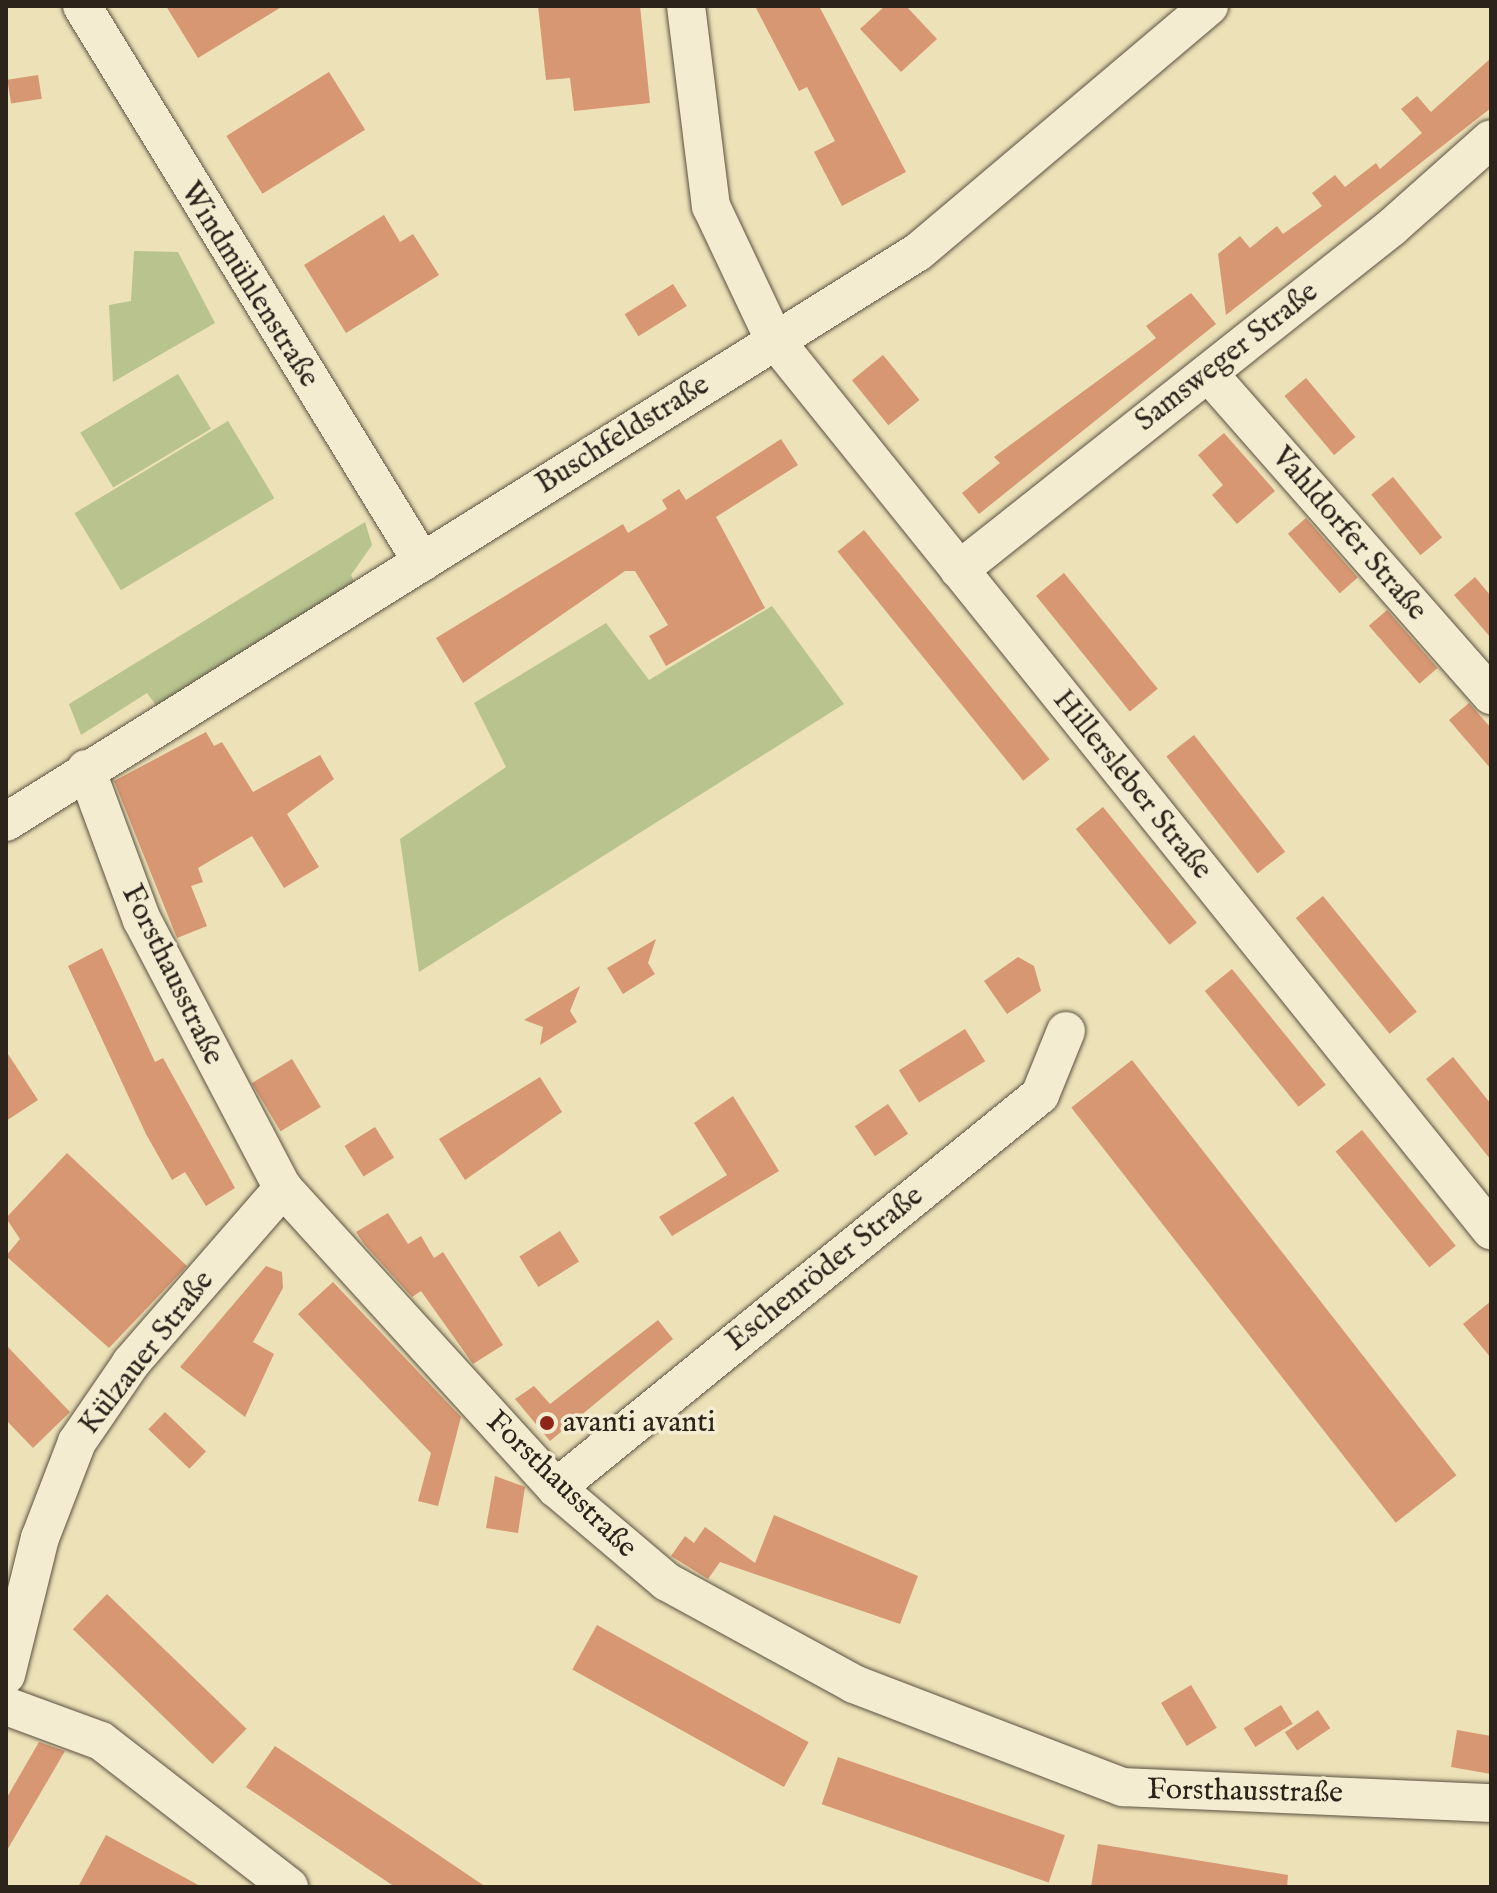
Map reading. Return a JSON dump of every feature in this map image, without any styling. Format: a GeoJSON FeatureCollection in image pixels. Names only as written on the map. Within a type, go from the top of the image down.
{"type":"FeatureCollection","features":[{"type":"Feature","properties":{"kind":"street","name":"Windmühlenstraße"},"geometry":{"type":"LineString","coordinates":[[82,6],[422,562]]}},
{"type":"Feature","properties":{"kind":"street","name":"Hillersleber Straße"},"geometry":{"type":"LineString","coordinates":[[686,6],[711,206],[774,339],[1491,1230]]}},
{"type":"Feature","properties":{"kind":"street","name":"Buschfeldstraße"},"geometry":{"type":"LineString","coordinates":[[6,822],[948,231],[1209,6]]}},
{"type":"Feature","properties":{"kind":"street","name":"Samsweger Straße"},"geometry":{"type":"LineString","coordinates":[[959,570],[1208,373],[1491,139]]}},
{"type":"Feature","properties":{"kind":"street","name":"Vahldorfer Straße"},"geometry":{"type":"LineString","coordinates":[[1208,373],[1491,695]]}},
{"type":"Feature","properties":{"kind":"street","name":"Forsthausstraße"},"geometry":{"type":"LineString","coordinates":[[86,769],[148,933],[283,1188],[556,1488],[614,1542],[721,1616],[854,1684],[1123,1787],[1491,1803]]}},
{"type":"Feature","properties":{"kind":"street","name":"Eschenröder Straße"},"geometry":{"type":"LineString","coordinates":[[556,1488],[1040,1095],[1066,1031]]}},
{"type":"Feature","properties":{"kind":"street","name":"Külzauer Straße"},"geometry":{"type":"LineString","coordinates":[[6,1675],[40,1538],[77,1442],[131,1363],[283,1188]]}},
{"type":"Feature","properties":{"kind":"street"},"geometry":{"type":"LineString","coordinates":[[6,1706],[101,1741],[289,1887]]}},
{"type":"Feature","properties":{"kind":"green space"},"geometry":{"type":"Polygon","coordinates":[[[134,251],[178,252],[215,323],[113,382],[109,305],[131,301],[134,251]]]}},
{"type":"Feature","properties":{"kind":"green space"},"geometry":{"type":"Polygon","coordinates":[[[178,374],[211,429],[113,488],[80,433],[178,374]]]}},
{"type":"Feature","properties":{"kind":"green space"},"geometry":{"type":"Polygon","coordinates":[[[228,421],[274,498],[121,590],[75,513],[228,421]]]}},
{"type":"Feature","properties":{"kind":"green space"},"geometry":{"type":"Polygon","coordinates":[[[365,522],[372,545],[351,575],[356,585],[158,708],[147,693],[81,735],[69,704],[365,522]]]}},
{"type":"Feature","properties":{"kind":"green space"},"geometry":{"type":"Polygon","coordinates":[[[772,606],[844,704],[419,972],[400,839],[506,767],[474,703],[606,623],[649,680],[772,606]]]}},
{"type":"Feature","properties":{"kind":"building"},"geometry":{"type":"Polygon","coordinates":[[[166,6],[283,6],[198,58],[166,6]]]}},
{"type":"Feature","properties":{"kind":"building"},"geometry":{"type":"Polygon","coordinates":[[[538,6],[640,6],[650,103],[574,111],[570,78],[546,80],[538,6]]]}},
{"type":"Feature","properties":{"kind":"building"},"geometry":{"type":"Polygon","coordinates":[[[755,6],[819,6],[906,172],[842,206],[814,152],[835,141],[807,87],[799,91],[755,6]]]}},
{"type":"Feature","properties":{"kind":"building"},"geometry":{"type":"Polygon","coordinates":[[[885,6],[906,6],[937,39],[901,72],[860,29],[885,6]]]}},
{"type":"Feature","properties":{"kind":"building"},"geometry":{"type":"Polygon","coordinates":[[[1491,58],[1491,108],[1226,315],[1218,254],[1240,236],[1250,248],[1277,226],[1283,234],[1322,206],[1312,193],[1335,175],[1345,187],[1376,163],[1380,169],[1422,133],[1401,109],[1417,96],[1431,112],[1491,58]]]}},
{"type":"Feature","properties":{"kind":"building"},"geometry":{"type":"Polygon","coordinates":[[[329,72],[365,130],[262,194],[226,136],[329,72]]]}},
{"type":"Feature","properties":{"kind":"building"},"geometry":{"type":"Polygon","coordinates":[[[38,75],[42,99],[11,104],[7,80],[38,75]]]}},
{"type":"Feature","properties":{"kind":"building"},"geometry":{"type":"Polygon","coordinates":[[[384,215],[400,242],[413,234],[439,275],[346,333],[304,265],[384,215]]]}},
{"type":"Feature","properties":{"kind":"building"},"geometry":{"type":"Polygon","coordinates":[[[673,284],[687,306],[638,336],[625,314],[673,284]]]}},
{"type":"Feature","properties":{"kind":"building"},"geometry":{"type":"Polygon","coordinates":[[[1191,293],[1216,324],[979,514],[962,493],[1000,463],[994,457],[1156,338],[1146,326],[1191,293]]]}},
{"type":"Feature","properties":{"kind":"building"},"geometry":{"type":"Polygon","coordinates":[[[883,355],[920,400],[888,425],[852,380],[883,355]]]}},
{"type":"Feature","properties":{"kind":"building"},"geometry":{"type":"Polygon","coordinates":[[[1306,378],[1355,437],[1334,455],[1285,396],[1306,378]]]}},
{"type":"Feature","properties":{"kind":"building"},"geometry":{"type":"Polygon","coordinates":[[[1224,433],[1275,491],[1237,524],[1212,495],[1223,485],[1198,455],[1224,433]]]}},
{"type":"Feature","properties":{"kind":"building"},"geometry":{"type":"Polygon","coordinates":[[[781,439],[798,465],[716,517],[765,608],[666,666],[649,636],[668,625],[635,571],[625,571],[463,683],[436,638],[623,524],[628,533],[667,509],[662,500],[679,489],[686,500],[781,439]]]}},
{"type":"Feature","properties":{"kind":"building"},"geometry":{"type":"Polygon","coordinates":[[[1393,477],[1442,538],[1420,555],[1371,495],[1393,477]]]}},
{"type":"Feature","properties":{"kind":"building"},"geometry":{"type":"Polygon","coordinates":[[[1306,518],[1358,578],[1340,593],[1288,534],[1306,518]]]}},
{"type":"Feature","properties":{"kind":"building"},"geometry":{"type":"Polygon","coordinates":[[[864,530],[1050,759],[1023,781],[838,551],[864,530]]]}},
{"type":"Feature","properties":{"kind":"building"},"geometry":{"type":"Polygon","coordinates":[[[1064,573],[1158,689],[1130,711],[1036,596],[1064,573]]]}},
{"type":"Feature","properties":{"kind":"building"},"geometry":{"type":"Polygon","coordinates":[[[1475,577],[1491,596],[1491,638],[1454,595],[1475,577]]]}},
{"type":"Feature","properties":{"kind":"building"},"geometry":{"type":"Polygon","coordinates":[[[1387,610],[1438,668],[1419,684],[1369,626],[1387,610]]]}},
{"type":"Feature","properties":{"kind":"building"},"geometry":{"type":"Polygon","coordinates":[[[1469,703],[1491,728],[1491,769],[1449,720],[1469,703]]]}},
{"type":"Feature","properties":{"kind":"building"},"geometry":{"type":"Polygon","coordinates":[[[206,732],[214,746],[222,742],[253,792],[320,755],[334,779],[287,814],[319,867],[284,888],[252,836],[198,868],[203,882],[191,886],[207,926],[177,938],[114,781],[206,732]]]}},
{"type":"Feature","properties":{"kind":"building"},"geometry":{"type":"Polygon","coordinates":[[[1194,735],[1285,852],[1258,873],[1166,757],[1194,735]]]}},
{"type":"Feature","properties":{"kind":"building"},"geometry":{"type":"Polygon","coordinates":[[[1103,807],[1197,923],[1170,945],[1076,829],[1103,807]]]}},
{"type":"Feature","properties":{"kind":"building"},"geometry":{"type":"Polygon","coordinates":[[[1323,896],[1417,1012],[1390,1034],[1296,918],[1323,896]]]}},
{"type":"Feature","properties":{"kind":"building"},"geometry":{"type":"Polygon","coordinates":[[[656,939],[648,963],[655,974],[623,994],[607,968],[656,939]]]}},
{"type":"Feature","properties":{"kind":"building"},"geometry":{"type":"Polygon","coordinates":[[[102,948],[155,1062],[163,1058],[235,1188],[206,1206],[185,1172],[172,1180],[146,1134],[68,966],[102,948]]]}},
{"type":"Feature","properties":{"kind":"building"},"geometry":{"type":"Polygon","coordinates":[[[1018,957],[1034,966],[1041,991],[1007,1014],[984,981],[1018,957]]]}},
{"type":"Feature","properties":{"kind":"building"},"geometry":{"type":"Polygon","coordinates":[[[1232,969],[1326,1085],[1299,1107],[1205,991],[1232,969]]]}},
{"type":"Feature","properties":{"kind":"building"},"geometry":{"type":"Polygon","coordinates":[[[580,986],[570,1011],[577,1022],[540,1045],[543,1027],[524,1020],[580,986]]]}},
{"type":"Feature","properties":{"kind":"building"},"geometry":{"type":"Polygon","coordinates":[[[965,1029],[985,1061],[919,1103],[899,1070],[965,1029]]]}},
{"type":"Feature","properties":{"kind":"building"},"geometry":{"type":"Polygon","coordinates":[[[6,1051],[38,1100],[6,1121],[6,1051]]]}},
{"type":"Feature","properties":{"kind":"building"},"geometry":{"type":"Polygon","coordinates":[[[1453,1057],[1491,1104],[1491,1160],[1426,1079],[1453,1057]]]}},
{"type":"Feature","properties":{"kind":"building"},"geometry":{"type":"Polygon","coordinates":[[[292,1059],[321,1107],[281,1131],[252,1083],[292,1059]]]}},
{"type":"Feature","properties":{"kind":"building"},"geometry":{"type":"Polygon","coordinates":[[[1132,1060],[1456,1475],[1396,1523],[1071,1107],[1132,1060]]]}},
{"type":"Feature","properties":{"kind":"building"},"geometry":{"type":"Polygon","coordinates":[[[540,1077],[562,1112],[465,1180],[439,1139],[540,1077]]]}},
{"type":"Feature","properties":{"kind":"building"},"geometry":{"type":"Polygon","coordinates":[[[733,1096],[779,1171],[672,1236],[659,1217],[727,1175],[694,1123],[733,1096]]]}},
{"type":"Feature","properties":{"kind":"building"},"geometry":{"type":"Polygon","coordinates":[[[888,1104],[908,1134],[875,1156],[855,1126],[888,1104]]]}},
{"type":"Feature","properties":{"kind":"building"},"geometry":{"type":"Polygon","coordinates":[[[375,1127],[394,1158],[364,1177],[344,1146],[375,1127]]]}},
{"type":"Feature","properties":{"kind":"building"},"geometry":{"type":"Polygon","coordinates":[[[1362,1130],[1456,1246],[1429,1267],[1336,1151],[1362,1130]]]}},
{"type":"Feature","properties":{"kind":"building"},"geometry":{"type":"Polygon","coordinates":[[[67,1153],[187,1266],[109,1348],[6,1256],[20,1239],[6,1218],[67,1153]]]}},
{"type":"Feature","properties":{"kind":"building"},"geometry":{"type":"Polygon","coordinates":[[[388,1213],[408,1244],[421,1236],[434,1258],[443,1252],[503,1345],[473,1364],[421,1291],[412,1297],[364,1244],[356,1232],[388,1213]]]}},
{"type":"Feature","properties":{"kind":"building"},"geometry":{"type":"Polygon","coordinates":[[[560,1231],[579,1262],[538,1287],[519,1256],[560,1231]]]}},
{"type":"Feature","properties":{"kind":"building"},"geometry":{"type":"Polygon","coordinates":[[[266,1266],[282,1272],[283,1288],[253,1342],[274,1354],[245,1417],[180,1367],[266,1266]]]}},
{"type":"Feature","properties":{"kind":"building"},"geometry":{"type":"Polygon","coordinates":[[[333,1282],[461,1417],[438,1506],[418,1501],[431,1453],[298,1314],[333,1282]]]}},
{"type":"Feature","properties":{"kind":"building"},"geometry":{"type":"Polygon","coordinates":[[[1491,1301],[1491,1358],[1463,1324],[1491,1301]]]}},
{"type":"Feature","properties":{"kind":"building"},"geometry":{"type":"Polygon","coordinates":[[[658,1320],[673,1339],[550,1441],[515,1399],[534,1386],[550,1404],[658,1320]]]}},
{"type":"Feature","properties":{"kind":"building"},"geometry":{"type":"Polygon","coordinates":[[[6,1345],[70,1412],[33,1448],[6,1420],[6,1345]]]}},
{"type":"Feature","properties":{"kind":"building"},"geometry":{"type":"Polygon","coordinates":[[[165,1412],[206,1452],[189,1469],[148,1429],[165,1412]]]}},
{"type":"Feature","properties":{"kind":"building"},"geometry":{"type":"Polygon","coordinates":[[[495,1476],[525,1487],[518,1533],[486,1528],[495,1476]]]}},
{"type":"Feature","properties":{"kind":"building"},"geometry":{"type":"Polygon","coordinates":[[[774,1515],[918,1576],[900,1624],[720,1562],[708,1579],[671,1556],[685,1536],[694,1543],[705,1527],[755,1563],[774,1515]]]}},
{"type":"Feature","properties":{"kind":"building"},"geometry":{"type":"Polygon","coordinates":[[[107,1594],[247,1729],[213,1764],[73,1629],[107,1594]]]}},
{"type":"Feature","properties":{"kind":"building"},"geometry":{"type":"Polygon","coordinates":[[[597,1625],[809,1742],[784,1787],[572,1670],[597,1625]]]}},
{"type":"Feature","properties":{"kind":"building"},"geometry":{"type":"Polygon","coordinates":[[[1191,1685],[1217,1728],[1187,1746],[1161,1703],[1191,1685]]]}},
{"type":"Feature","properties":{"kind":"building"},"geometry":{"type":"Polygon","coordinates":[[[1281,1705],[1293,1724],[1255,1747],[1244,1728],[1281,1705]]]}},
{"type":"Feature","properties":{"kind":"building"},"geometry":{"type":"Polygon","coordinates":[[[1318,1710],[1330,1728],[1297,1751],[1285,1732],[1318,1710]]]}},
{"type":"Feature","properties":{"kind":"building"},"geometry":{"type":"Polygon","coordinates":[[[1457,1730],[1491,1736],[1491,1774],[1451,1767],[1457,1730]]]}},
{"type":"Feature","properties":{"kind":"building"},"geometry":{"type":"Polygon","coordinates":[[[39,1742],[65,1751],[6,1852],[6,1799],[39,1742]]]}},
{"type":"Feature","properties":{"kind":"building"},"geometry":{"type":"Polygon","coordinates":[[[275,1746],[486,1887],[395,1887],[246,1787],[275,1746]]]}},
{"type":"Feature","properties":{"kind":"building"},"geometry":{"type":"Polygon","coordinates":[[[838,1757],[1065,1835],[1049,1882],[822,1804],[838,1757]]]}},
{"type":"Feature","properties":{"kind":"building"},"geometry":{"type":"Polygon","coordinates":[[[106,1835],[202,1887],[78,1887],[106,1835]]]}},
{"type":"Feature","properties":{"kind":"building"},"geometry":{"type":"Polygon","coordinates":[[[1098,1844],[1288,1875],[1287,1887],[1091,1887],[1098,1844]]]}},
{"type":"Feature","properties":{"kind":"place","name":"avanti avanti"},"geometry":{"type":"Point","coordinates":[547,1423]}}]}
